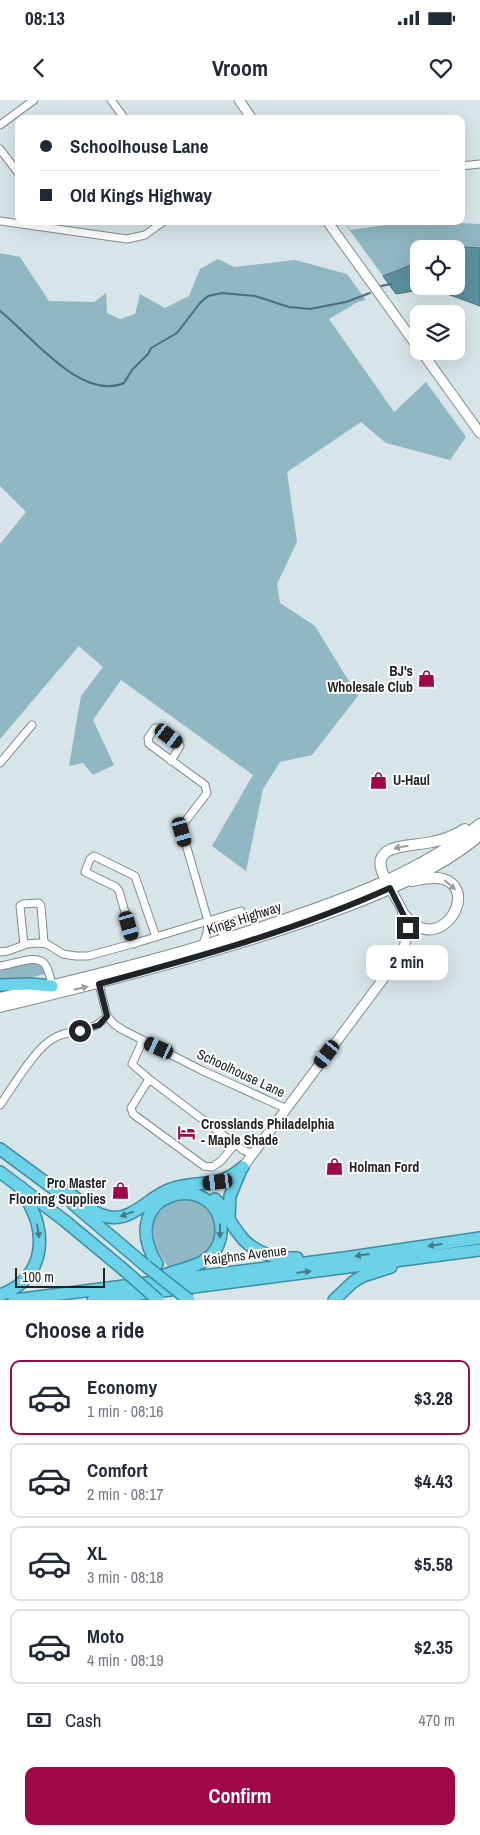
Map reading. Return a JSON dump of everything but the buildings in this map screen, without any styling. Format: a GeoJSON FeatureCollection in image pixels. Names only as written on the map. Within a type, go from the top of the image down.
{"type":"FeatureCollection","features":[{"type":"Feature","properties":{"kind":"highway"},"geometry":{"type":"LineString","coordinates":[[0,985],[30,984],[52,986]]}},
{"type":"Feature","properties":{"kind":"highway"},"geometry":{"type":"LineString","coordinates":[[0,1149],[51,1186],[152,1265]]}},
{"type":"Feature","properties":{"kind":"highway"},"geometry":{"type":"LineString","coordinates":[[51,1186],[65,1191],[100,1214],[113,1217],[132,1213],[166,1190],[222,1181],[233,1176],[243,1167]]}},
{"type":"Feature","properties":{"kind":"highway"},"geometry":{"type":"LineString","coordinates":[[229,1218],[230,1196],[243,1167]]}},
{"type":"Feature","properties":{"kind":"highway"},"geometry":{"type":"LineString","coordinates":[[0,1172],[88,1239],[148,1293],[164,1292],[189,1300]]}},
{"type":"Feature","properties":{"kind":"highway"},"geometry":{"type":"LineString","coordinates":[[0,1295],[22,1284],[32,1272],[37,1256],[39,1239],[37,1223],[20,1186]]}},
{"type":"Feature","properties":{"kind":"highway"},"geometry":{"type":"LineString","coordinates":[[186,1186],[210,1195],[219,1203],[243,1239],[261,1252],[286,1258],[334,1259]]}},
{"type":"Feature","properties":{"kind":"highway"},"geometry":{"type":"LineString","coordinates":[[148,1293],[170,1273],[199,1264],[208,1259],[214,1253],[220,1241],[220,1223],[214,1209],[208,1202],[194,1195],[179,1193],[164,1199],[153,1209],[148,1219],[146,1234],[152,1265],[164,1292]]}},
{"type":"Feature","properties":{"kind":"highway","name":"Kaighns Avenue"},"geometry":{"type":"LineString","coordinates":[[14,1300],[148,1293],[334,1259],[480,1238]]}},
{"type":"Feature","properties":{"kind":"highway","name":"Kaighns Avenue"},"geometry":{"type":"LineString","coordinates":[[93,1300],[480,1250]]}},
{"type":"Feature","properties":{"kind":"highway"},"geometry":{"type":"LineString","coordinates":[[334,1300],[358,1279],[387,1269],[402,1261]]}},
{"type":"Feature","properties":{"kind":"main road"},"geometry":{"type":"LineString","coordinates":[[403,914],[421,928],[435,928],[445,924],[453,917],[459,900],[454,886],[443,879],[434,878],[388,884],[380,870],[382,855],[388,850],[438,841],[480,823]]}},
{"type":"Feature","properties":{"kind":"main road","name":"Kings Highway"},"geometry":{"type":"LineString","coordinates":[[0,1007],[99,984],[256,938],[337,910],[388,884],[459,840],[480,823]]}},
{"type":"Feature","properties":{"kind":"main road"},"geometry":{"type":"LineString","coordinates":[[404,882],[472,843],[480,835]]}},
{"type":"Feature","properties":{"kind":"main road","name":"Kings Highway"},"geometry":{"type":"LineString","coordinates":[[0,998],[202,946],[388,884]]}},
{"type":"Feature","properties":{"kind":"street"},"geometry":{"type":"LineString","coordinates":[[0,125],[34,100]]}},
{"type":"Feature","properties":{"kind":"street"},"geometry":{"type":"LineString","coordinates":[[111,100],[122,115]]}},
{"type":"Feature","properties":{"kind":"street"},"geometry":{"type":"LineString","coordinates":[[239,100],[249,115]]}},
{"type":"Feature","properties":{"kind":"street"},"geometry":{"type":"LineString","coordinates":[[0,149],[15,169]]}},
{"type":"Feature","properties":{"kind":"street"},"geometry":{"type":"LineString","coordinates":[[465,166],[480,164]]}},
{"type":"Feature","properties":{"kind":"street"},"geometry":{"type":"LineString","coordinates":[[0,221],[15,223]]}},
{"type":"Feature","properties":{"kind":"street"},"geometry":{"type":"LineString","coordinates":[[26,225],[120,239],[133,239],[145,235],[159,225]]}},
{"type":"Feature","properties":{"kind":"street"},"geometry":{"type":"LineString","coordinates":[[56,225],[59,230]]}},
{"type":"Feature","properties":{"kind":"street"},"geometry":{"type":"LineString","coordinates":[[330,225],[410,336]]}},
{"type":"Feature","properties":{"kind":"street"},"geometry":{"type":"LineString","coordinates":[[427,360],[478,428]]}},
{"type":"Feature","properties":{"kind":"street"},"geometry":{"type":"LineString","coordinates":[[0,763],[32,725]]}},
{"type":"Feature","properties":{"kind":"street"},"geometry":{"type":"LineString","coordinates":[[171,760],[180,746],[159,728],[155,728],[148,738],[149,744],[171,760],[205,784],[207,789],[207,793],[181,827],[208,921],[202,946]]}},
{"type":"Feature","properties":{"kind":"street"},"geometry":{"type":"LineString","coordinates":[[134,944],[119,890],[86,872],[90,859],[94,856],[135,876],[156,937]]}},
{"type":"Feature","properties":{"kind":"street"},"geometry":{"type":"LineString","coordinates":[[243,1167],[402,952],[407,942],[408,933],[403,914],[388,884]]}},
{"type":"Feature","properties":{"kind":"street"},"geometry":{"type":"LineString","coordinates":[[24,945],[20,906],[23,904],[39,903],[41,906],[44,943]]}},
{"type":"Feature","properties":{"kind":"street"},"geometry":{"type":"LineString","coordinates":[[0,952],[24,945],[44,943],[63,954],[88,956],[241,911]]}},
{"type":"Feature","properties":{"kind":"street"},"geometry":{"type":"LineString","coordinates":[[208,921],[218,930],[232,937]]}},
{"type":"Feature","properties":{"kind":"street"},"geometry":{"type":"LineString","coordinates":[[0,966],[14,965],[33,959],[39,960],[46,965],[52,986]]}},
{"type":"Feature","properties":{"kind":"street"},"geometry":{"type":"LineString","coordinates":[[0,1105],[49,1041],[64,1034],[96,1026],[107,1016],[99,984]]}},
{"type":"Feature","properties":{"kind":"street","name":"Schoolhouse Lane"},"geometry":{"type":"LineString","coordinates":[[107,1016],[114,1024],[143,1040],[201,1070],[286,1109]]}},
{"type":"Feature","properties":{"kind":"street"},"geometry":{"type":"LineString","coordinates":[[143,1040],[132,1064],[243,1150],[253,1154]]}},
{"type":"Feature","properties":{"kind":"street"},"geometry":{"type":"LineString","coordinates":[[149,1079],[133,1102],[131,1108],[133,1114],[204,1166],[212,1167],[221,1161],[235,1144]]}},
{"type":"Feature","properties":{"kind":"shaded area"},"geometry":{"type":"Polygon","coordinates":[[[480,224],[480,248],[465,247],[465,240],[410,240],[410,266],[383,276],[346,225],[351,230],[384,225],[480,224]]]}},
{"type":"Feature","properties":{"kind":"shaded area"},"geometry":{"type":"Polygon","coordinates":[[[465,247],[480,248],[480,306],[450,295],[465,295],[465,247]]]}},
{"type":"Feature","properties":{"kind":"shaded area"},"geometry":{"type":"Polygon","coordinates":[[[0,253],[20,257],[49,301],[94,302],[106,293],[107,313],[120,319],[135,314],[140,294],[165,308],[189,296],[200,269],[218,259],[234,267],[295,260],[347,274],[366,300],[358,302],[329,319],[394,412],[426,382],[466,437],[450,460],[386,443],[361,422],[287,472],[297,542],[277,584],[280,603],[315,626],[358,696],[312,755],[280,762],[263,789],[246,871],[212,846],[253,775],[121,680],[93,720],[114,765],[93,775],[83,763],[69,766],[81,696],[103,667],[79,646],[0,739],[0,544],[26,512],[0,486],[0,253]]]}},
{"type":"Feature","properties":{"kind":"shaded area"},"geometry":{"type":"Polygon","coordinates":[[[410,266],[410,292],[396,294],[383,276],[410,266]]]}},
{"type":"Feature","properties":{"kind":"shaded area"},"geometry":{"type":"Polygon","coordinates":[[[34,958],[48,973],[0,985],[0,962],[34,958]]]}},
{"type":"Feature","properties":{"kind":"shaded area"},"geometry":{"type":"Polygon","coordinates":[[[174,1198],[197,1199],[217,1221],[216,1245],[196,1262],[168,1267],[155,1246],[152,1220],[174,1198]]]}},
{"type":"Feature","properties":{"kind":"waterway"},"geometry":{"type":"LineString","coordinates":[[381,286],[391,284]]}},
{"type":"Feature","properties":{"kind":"waterway"},"geometry":{"type":"LineString","coordinates":[[0,311],[57,363],[74,375],[91,383],[108,386],[124,383],[132,370],[148,354],[151,348],[177,333],[200,303],[208,296],[222,293],[255,296],[289,307],[310,309],[346,302],[370,293]]}},
{"type":"Feature","properties":{"kind":"place","name":"BJ's Wholesale Club"},"geometry":{"type":"Point","coordinates":[427,679]}},
{"type":"Feature","properties":{"kind":"place","name":"U-Haul"},"geometry":{"type":"Point","coordinates":[379,780]}},
{"type":"Feature","properties":{"kind":"place","name":"Crosslands Philadelphia - Maple Shade"},"geometry":{"type":"Point","coordinates":[187,1132]}},
{"type":"Feature","properties":{"kind":"place","name":"Holman Ford"},"geometry":{"type":"Point","coordinates":[335,1167]}},
{"type":"Feature","properties":{"kind":"place","name":"Pro Master Flooring Supplies"},"geometry":{"type":"Point","coordinates":[120,1191]}},
{"type":"Feature","properties":{"kind":"route"},"geometry":{"type":"LineString","coordinates":[[80,1031],[99,1025],[107,1016],[99,984],[194,958],[308,921],[390,888],[408,928]]}}]}
